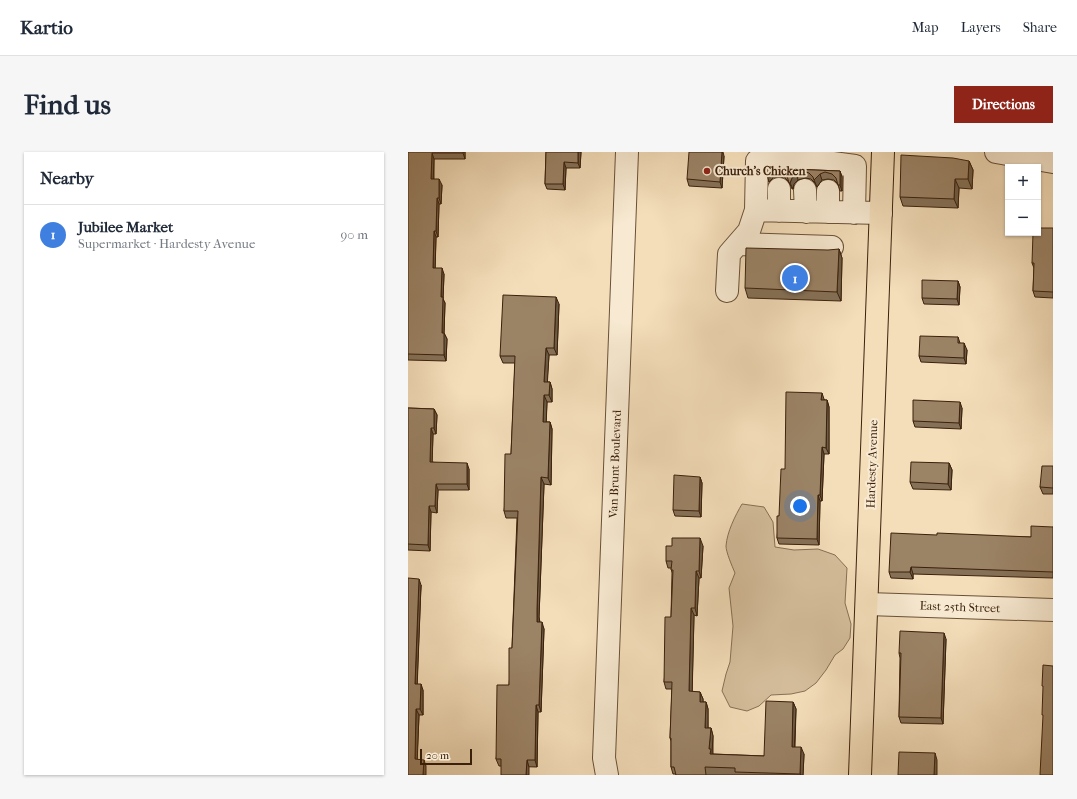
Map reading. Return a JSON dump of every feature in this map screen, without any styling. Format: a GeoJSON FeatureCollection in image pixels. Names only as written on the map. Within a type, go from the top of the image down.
{"type":"FeatureCollection","features":[{"type":"Feature","properties":{"kind":"main road","name":"Hardesty Avenue"},"geometry":{"type":"LineString","coordinates":[[860,775],[883,161]]}},
{"type":"Feature","properties":{"kind":"street","name":"Van Brunt Boulevard"},"geometry":{"type":"LineString","coordinates":[[604,769],[627,152]]}},
{"type":"Feature","properties":{"kind":"street"},"geometry":{"type":"LineString","coordinates":[[996,152],[1053,162]]}},
{"type":"Feature","properties":{"kind":"street"},"geometry":{"type":"LineString","coordinates":[[726,291],[729,254],[749,231],[756,210],[757,161],[828,176],[855,166],[883,161]]}},
{"type":"Feature","properties":{"kind":"street"},"geometry":{"type":"LineString","coordinates":[[854,213],[855,166]]}},
{"type":"Feature","properties":{"kind":"street"},"geometry":{"type":"LineString","coordinates":[[779,211],[792,169]]}},
{"type":"Feature","properties":{"kind":"street"},"geometry":{"type":"LineString","coordinates":[[792,169],[806,212]]}},
{"type":"Feature","properties":{"kind":"street"},"geometry":{"type":"LineString","coordinates":[[828,176],[828,212]]}},
{"type":"Feature","properties":{"kind":"street"},"geometry":{"type":"LineString","coordinates":[[756,210],[881,213]]}},
{"type":"Feature","properties":{"kind":"street"},"geometry":{"type":"LineString","coordinates":[[738,244],[832,247]]}},
{"type":"Feature","properties":{"kind":"street","name":"East 25th Street"},"geometry":{"type":"LineString","coordinates":[[867,604],[1053,610]]}},
{"type":"Feature","properties":{"kind":"shaded area"},"geometry":{"type":"Polygon","coordinates":[[[742,504],[764,507],[773,522],[775,547],[794,550],[818,549],[835,555],[847,568],[845,603],[851,624],[850,638],[843,649],[835,655],[816,683],[805,691],[791,694],[771,695],[759,706],[747,711],[730,707],[722,691],[730,662],[733,626],[729,588],[735,573],[726,546],[734,519],[742,504]]]}},
{"type":"Feature","properties":{"kind":"building"},"geometry":{"type":"Polygon","coordinates":[[[408,152],[463,152],[432,153],[431,179],[439,179],[436,231],[434,231],[433,268],[442,268],[441,297],[443,297],[442,333],[444,333],[444,355],[408,354],[408,152]]]}},
{"type":"Feature","properties":{"kind":"building"},"geometry":{"type":"Polygon","coordinates":[[[546,152],[578,152],[578,163],[564,162],[563,184],[545,184],[546,152]]]}},
{"type":"Feature","properties":{"kind":"building","name":"Church's Chicken"},"geometry":{"type":"Polygon","coordinates":[[[689,152],[722,152],[720,182],[687,179],[689,152]]]}},
{"type":"Feature","properties":{"kind":"building"},"geometry":{"type":"Polygon","coordinates":[[[901,155],[953,158],[969,161],[968,179],[955,179],[954,199],[900,197],[901,155]]]}},
{"type":"Feature","properties":{"kind":"building"},"geometry":{"type":"Polygon","coordinates":[[[767,168],[840,171],[840,185],[838,185],[836,178],[832,174],[825,172],[820,174],[814,180],[809,173],[803,171],[796,173],[789,183],[787,176],[783,172],[776,170],[767,175],[767,168]]]}},
{"type":"Feature","properties":{"kind":"building"},"geometry":{"type":"Polygon","coordinates":[[[1041,228],[1053,228],[1053,292],[1033,291],[1034,263],[1032,263],[1033,236],[1041,236],[1041,228]]]}},
{"type":"Feature","properties":{"kind":"building"},"geometry":{"type":"Polygon","coordinates":[[[746,248],[839,249],[837,292],[745,288],[746,248]]]}},
{"type":"Feature","properties":{"kind":"building"},"geometry":{"type":"Polygon","coordinates":[[[922,280],[958,281],[957,299],[922,298],[922,280]]]}},
{"type":"Feature","properties":{"kind":"building"},"geometry":{"type":"Polygon","coordinates":[[[503,295],[556,297],[554,348],[546,348],[544,382],[550,382],[549,395],[544,395],[543,422],[550,422],[548,478],[541,477],[537,610],[537,622],[542,622],[539,705],[536,705],[535,760],[527,760],[526,775],[501,775],[501,759],[496,759],[497,685],[509,685],[509,648],[512,648],[518,511],[504,511],[505,454],[511,454],[515,356],[500,356],[503,295]]]}},
{"type":"Feature","properties":{"kind":"building"},"geometry":{"type":"Polygon","coordinates":[[[920,336],[958,337],[958,343],[964,343],[964,358],[919,356],[920,336]]]}},
{"type":"Feature","properties":{"kind":"building"},"geometry":{"type":"Polygon","coordinates":[[[786,392],[822,393],[821,400],[827,400],[826,448],[822,447],[820,495],[818,495],[817,539],[777,538],[777,516],[779,516],[781,469],[785,469],[786,392]]]}},
{"type":"Feature","properties":{"kind":"building"},"geometry":{"type":"Polygon","coordinates":[[[913,400],[960,402],[959,423],[913,421],[913,400]]]}},
{"type":"Feature","properties":{"kind":"building"},"geometry":{"type":"Polygon","coordinates":[[[408,408],[434,409],[434,428],[431,428],[430,462],[467,463],[467,484],[436,484],[435,506],[429,506],[428,545],[408,544],[408,408]]]}},
{"type":"Feature","properties":{"kind":"building"},"geometry":{"type":"Polygon","coordinates":[[[911,462],[949,463],[948,484],[910,482],[911,462]]]}},
{"type":"Feature","properties":{"kind":"building"},"geometry":{"type":"Polygon","coordinates":[[[1042,466],[1053,466],[1053,488],[1040,487],[1042,466]]]}},
{"type":"Feature","properties":{"kind":"building"},"geometry":{"type":"Polygon","coordinates":[[[674,475],[700,477],[699,511],[673,510],[674,475]]]}},
{"type":"Feature","properties":{"kind":"building"},"geometry":{"type":"Polygon","coordinates":[[[1031,526],[1053,527],[1053,572],[911,567],[910,572],[889,572],[891,533],[937,535],[937,533],[1031,537],[1031,526]]]}},
{"type":"Feature","properties":{"kind":"building"},"geometry":{"type":"Polygon","coordinates":[[[672,538],[700,538],[699,571],[696,571],[695,608],[691,608],[689,691],[700,692],[700,702],[706,702],[705,728],[711,728],[710,754],[764,756],[766,701],[793,702],[792,747],[801,747],[800,774],[735,772],[735,768],[705,767],[706,775],[676,775],[674,767],[671,767],[670,738],[672,682],[664,682],[665,617],[671,617],[673,570],[671,570],[672,561],[666,561],[666,546],[672,546],[672,538]]]}},
{"type":"Feature","properties":{"kind":"building"},"geometry":{"type":"Polygon","coordinates":[[[408,578],[419,579],[415,684],[421,684],[420,709],[416,709],[415,759],[424,760],[423,775],[408,775],[408,578]]]}},
{"type":"Feature","properties":{"kind":"building"},"geometry":{"type":"Polygon","coordinates":[[[900,631],[944,633],[941,718],[899,717],[901,653],[899,653],[900,631]]]}},
{"type":"Feature","properties":{"kind":"building"},"geometry":{"type":"Polygon","coordinates":[[[1043,665],[1053,666],[1053,775],[1040,775],[1043,715],[1043,665]]]}},
{"type":"Feature","properties":{"kind":"building"},"geometry":{"type":"Polygon","coordinates":[[[899,752],[935,753],[934,775],[898,775],[899,752]]]}},
{"type":"Feature","properties":{"kind":"place","name":"Church's Chicken"},"geometry":{"type":"Point","coordinates":[707,171]}},
{"type":"Feature","properties":{"kind":"place","name":"Jubilee Market"},"geometry":{"type":"Point","coordinates":[795,278]}}]}
